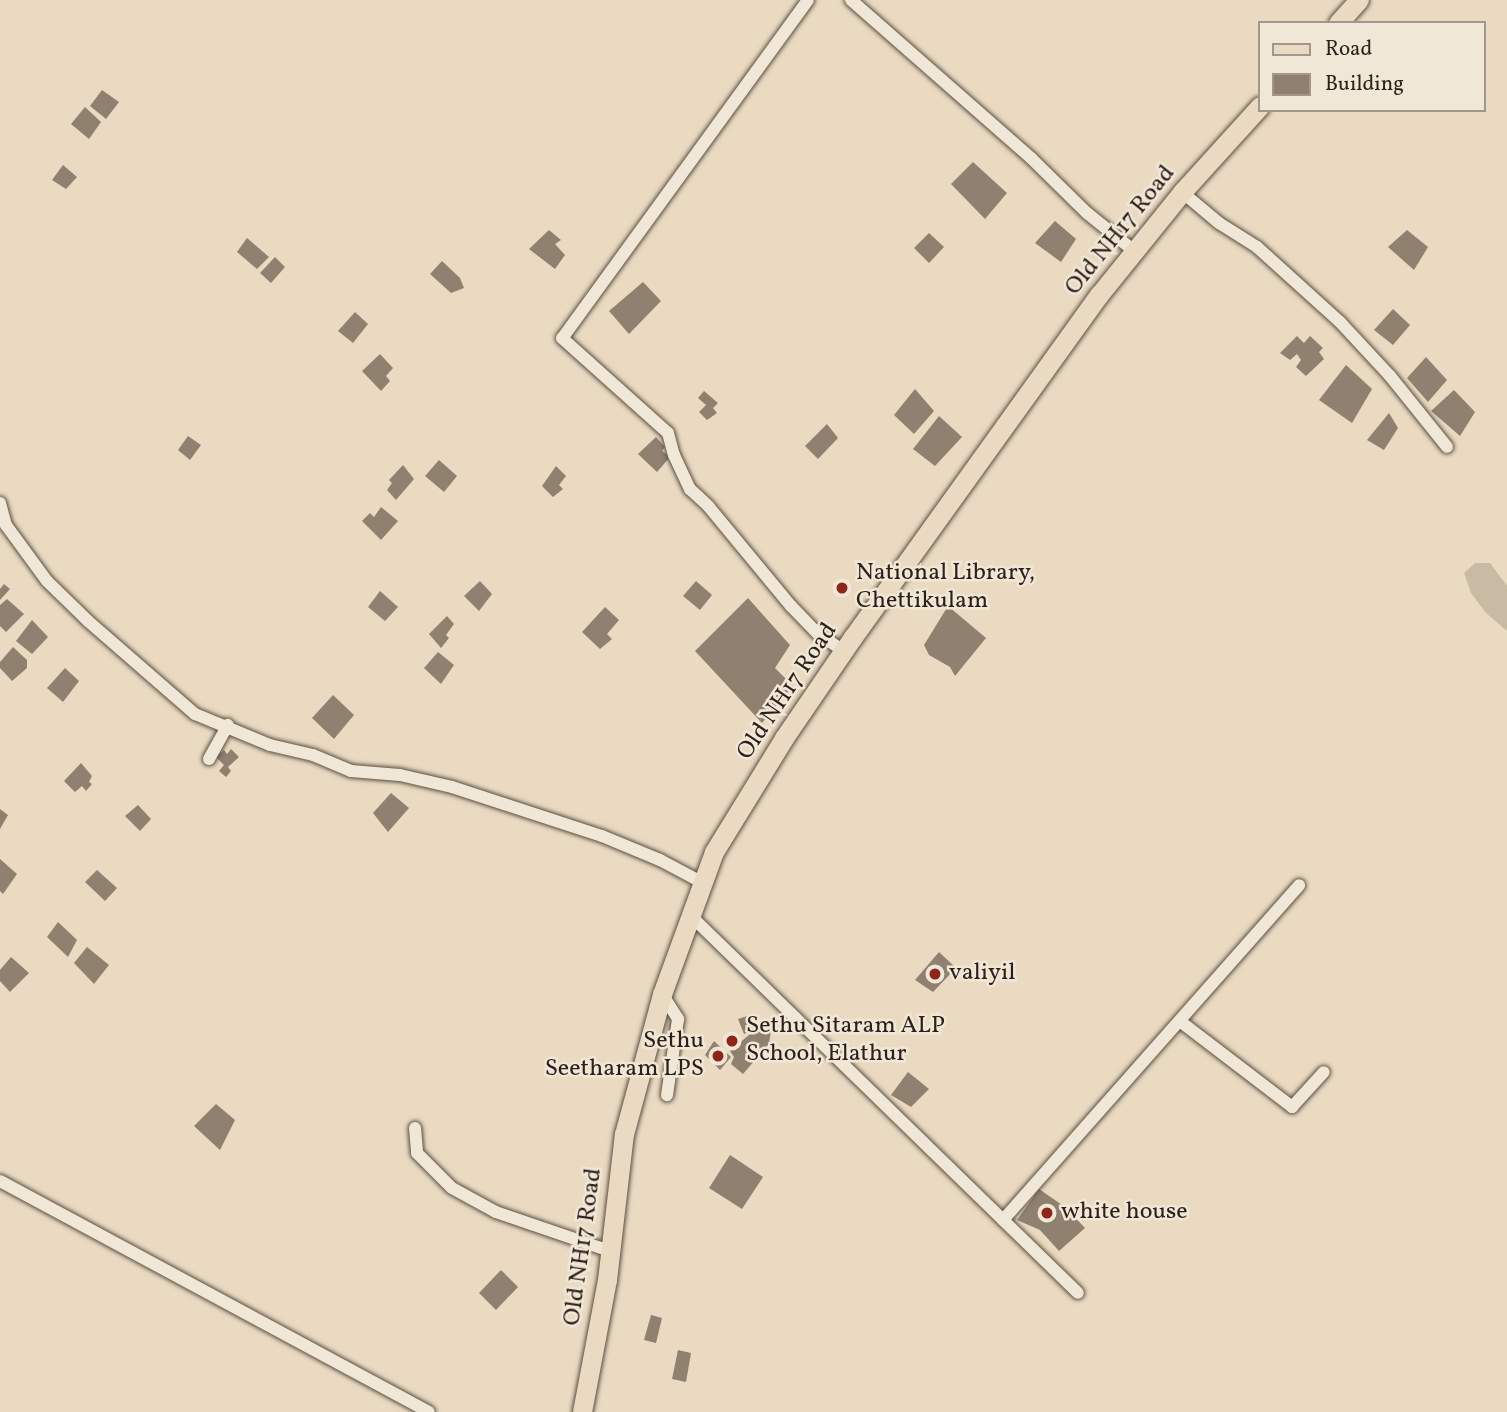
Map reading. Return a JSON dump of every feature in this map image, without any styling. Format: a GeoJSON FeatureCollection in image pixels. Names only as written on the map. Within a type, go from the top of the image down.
{"type":"FeatureCollection","features":[{"type":"Feature","properties":{"kind":"main road"},"geometry":{"type":"LineString","coordinates":[[1340,21],[1359,0]]}},
{"type":"Feature","properties":{"kind":"main road","name":"Old NH17 Road"},"geometry":{"type":"LineString","coordinates":[[582,1412],[610,1251],[624,1134],[662,994],[714,852],[784,738],[844,651],[1133,250],[1258,108]]}},
{"type":"Feature","properties":{"kind":"street"},"geometry":{"type":"LineString","coordinates":[[808,0],[562,338],[668,433],[674,455],[690,489],[709,507],[790,606],[817,633],[844,651]]}},
{"type":"Feature","properties":{"kind":"street"},"geometry":{"type":"LineString","coordinates":[[851,0],[1031,158],[1087,213],[1133,250]]}},
{"type":"Feature","properties":{"kind":"street"},"geometry":{"type":"LineString","coordinates":[[1182,192],[1219,223],[1257,247],[1339,322],[1390,376],[1447,447]]}},
{"type":"Feature","properties":{"kind":"street"},"geometry":{"type":"LineString","coordinates":[[0,503],[6,525],[47,580],[88,621],[195,714],[228,725],[270,745],[313,755],[351,771],[400,775],[452,787],[602,836],[660,860],[702,883]]}},
{"type":"Feature","properties":{"kind":"street"},"geometry":{"type":"LineString","coordinates":[[209,759],[228,725]]}},
{"type":"Feature","properties":{"kind":"street"},"geometry":{"type":"LineString","coordinates":[[1003,1220],[1300,885]]}},
{"type":"Feature","properties":{"kind":"street"},"geometry":{"type":"LineString","coordinates":[[691,916],[1078,1293]]}},
{"type":"Feature","properties":{"kind":"street"},"geometry":{"type":"LineString","coordinates":[[662,994],[678,1019],[667,1095]]}},
{"type":"Feature","properties":{"kind":"street"},"geometry":{"type":"LineString","coordinates":[[1181,1022],[1292,1107],[1324,1072]]}},
{"type":"Feature","properties":{"kind":"street"},"geometry":{"type":"LineString","coordinates":[[415,1129],[417,1153],[452,1188],[496,1212],[610,1251]]}},
{"type":"Feature","properties":{"kind":"street"},"geometry":{"type":"LineString","coordinates":[[0,1181],[429,1412]]}},
{"type":"Feature","properties":{"kind":"shaded area"},"geometry":{"type":"Polygon","coordinates":[[[1475,563],[1490,563],[1507,586],[1507,631],[1486,613],[1471,593],[1464,573],[1475,563]]]}},
{"type":"Feature","properties":{"kind":"building"},"geometry":{"type":"Polygon","coordinates":[[[102,90],[119,102],[106,119],[90,106],[102,90]]]}},
{"type":"Feature","properties":{"kind":"building"},"geometry":{"type":"Polygon","coordinates":[[[85,107],[101,122],[89,139],[71,124],[85,107]]]}},
{"type":"Feature","properties":{"kind":"building"},"geometry":{"type":"Polygon","coordinates":[[[973,162],[1007,193],[985,219],[951,184],[973,162]]]}},
{"type":"Feature","properties":{"kind":"building"},"geometry":{"type":"Polygon","coordinates":[[[63,165],[77,177],[66,189],[52,180],[63,165]]]}},
{"type":"Feature","properties":{"kind":"building"},"geometry":{"type":"Polygon","coordinates":[[[1055,221],[1076,239],[1061,262],[1035,243],[1055,221]]]}},
{"type":"Feature","properties":{"kind":"building"},"geometry":{"type":"Polygon","coordinates":[[[549,230],[561,240],[555,244],[565,255],[555,269],[529,249],[549,230]]]}},
{"type":"Feature","properties":{"kind":"building"},"geometry":{"type":"Polygon","coordinates":[[[1407,230],[1428,247],[1414,270],[1388,247],[1407,230]]]}},
{"type":"Feature","properties":{"kind":"building"},"geometry":{"type":"Polygon","coordinates":[[[929,233],[944,247],[929,263],[914,248],[929,233]]]}},
{"type":"Feature","properties":{"kind":"building"},"geometry":{"type":"Polygon","coordinates":[[[247,238],[269,257],[257,269],[237,252],[247,238]]]}},
{"type":"Feature","properties":{"kind":"building"},"geometry":{"type":"Polygon","coordinates":[[[275,257],[285,267],[271,283],[260,273],[275,257]]]}},
{"type":"Feature","properties":{"kind":"building"},"geometry":{"type":"Polygon","coordinates":[[[442,261],[460,278],[464,288],[451,293],[430,274],[442,261]]]}},
{"type":"Feature","properties":{"kind":"building"},"geometry":{"type":"Polygon","coordinates":[[[643,282],[661,301],[629,334],[609,311],[643,282]]]}},
{"type":"Feature","properties":{"kind":"building"},"geometry":{"type":"Polygon","coordinates":[[[1393,309],[1410,325],[1393,345],[1374,330],[1393,309]]]}},
{"type":"Feature","properties":{"kind":"building"},"geometry":{"type":"Polygon","coordinates":[[[355,312],[368,324],[353,343],[338,331],[355,312]]]}},
{"type":"Feature","properties":{"kind":"building"},"geometry":{"type":"Polygon","coordinates":[[[1297,336],[1304,343],[1310,336],[1323,348],[1319,352],[1324,359],[1306,376],[1296,367],[1301,360],[1297,354],[1290,360],[1280,353],[1297,336]]]}},
{"type":"Feature","properties":{"kind":"building"},"geometry":{"type":"Polygon","coordinates":[[[380,354],[393,368],[386,376],[390,381],[381,391],[362,371],[380,354]]]}},
{"type":"Feature","properties":{"kind":"building"},"geometry":{"type":"Polygon","coordinates":[[[1426,357],[1447,380],[1428,402],[1407,378],[1426,357]]]}},
{"type":"Feature","properties":{"kind":"building"},"geometry":{"type":"Polygon","coordinates":[[[1346,365],[1372,389],[1352,423],[1319,400],[1346,365]]]}},
{"type":"Feature","properties":{"kind":"building"},"geometry":{"type":"Polygon","coordinates":[[[915,389],[934,411],[914,434],[894,415],[915,389]]]}},
{"type":"Feature","properties":{"kind":"building"},"geometry":{"type":"Polygon","coordinates":[[[1454,390],[1475,412],[1460,436],[1431,411],[1454,390]]]}},
{"type":"Feature","properties":{"kind":"building"},"geometry":{"type":"Polygon","coordinates":[[[704,391],[718,403],[713,408],[717,413],[707,420],[699,412],[706,405],[698,398],[704,391]]]}},
{"type":"Feature","properties":{"kind":"building"},"geometry":{"type":"Polygon","coordinates":[[[1389,413],[1398,428],[1384,450],[1367,440],[1389,413]]]}},
{"type":"Feature","properties":{"kind":"building"},"geometry":{"type":"Polygon","coordinates":[[[939,416],[962,437],[935,466],[913,449],[939,416]]]}},
{"type":"Feature","properties":{"kind":"building"},"geometry":{"type":"Polygon","coordinates":[[[827,424],[838,438],[818,459],[805,446],[827,424]]]}},
{"type":"Feature","properties":{"kind":"building"},"geometry":{"type":"Polygon","coordinates":[[[188,436],[201,445],[190,460],[178,450],[188,436]]]}},
{"type":"Feature","properties":{"kind":"building"},"geometry":{"type":"Polygon","coordinates":[[[656,437],[665,447],[662,451],[670,457],[657,472],[638,454],[656,437]]]}},
{"type":"Feature","properties":{"kind":"building"},"geometry":{"type":"Polygon","coordinates":[[[439,460],[457,476],[444,492],[425,476],[439,460]]]}},
{"type":"Feature","properties":{"kind":"building"},"geometry":{"type":"Polygon","coordinates":[[[403,465],[414,479],[396,500],[387,490],[392,483],[389,480],[403,465]]]}},
{"type":"Feature","properties":{"kind":"building"},"geometry":{"type":"Polygon","coordinates":[[[556,466],[566,476],[559,485],[563,489],[553,497],[542,486],[556,466]]]}},
{"type":"Feature","properties":{"kind":"building"},"geometry":{"type":"Polygon","coordinates":[[[381,507],[398,521],[381,540],[362,521],[370,513],[374,517],[381,507]]]}},
{"type":"Feature","properties":{"kind":"building"},"geometry":{"type":"Polygon","coordinates":[[[480,581],[492,594],[479,611],[464,596],[480,581]]]}},
{"type":"Feature","properties":{"kind":"building"},"geometry":{"type":"Polygon","coordinates":[[[696,581],[712,595],[700,610],[683,596],[696,581]]]}},
{"type":"Feature","properties":{"kind":"building"},"geometry":{"type":"Polygon","coordinates":[[[4,584],[10,589],[0,600],[0,589],[4,584]]]}},
{"type":"Feature","properties":{"kind":"building"},"geometry":{"type":"Polygon","coordinates":[[[380,591],[398,607],[385,621],[368,607],[380,591]]]}},
{"type":"Feature","properties":{"kind":"building"},"geometry":{"type":"Polygon","coordinates":[[[748,598],[790,645],[775,668],[793,686],[762,723],[695,651],[748,598]]]}},
{"type":"Feature","properties":{"kind":"building"},"geometry":{"type":"Polygon","coordinates":[[[7,599],[24,614],[6,632],[0,626],[0,605],[7,599]]]}},
{"type":"Feature","properties":{"kind":"building"},"geometry":{"type":"Polygon","coordinates":[[[948,606],[986,638],[955,676],[950,667],[929,655],[924,645],[948,606]]]}},
{"type":"Feature","properties":{"kind":"building"},"geometry":{"type":"Polygon","coordinates":[[[605,607],[619,620],[607,634],[612,639],[600,649],[582,632],[605,607]]]}},
{"type":"Feature","properties":{"kind":"building"},"geometry":{"type":"Polygon","coordinates":[[[447,616],[454,624],[446,635],[449,638],[441,648],[429,634],[447,616]]]}},
{"type":"Feature","properties":{"kind":"building"},"geometry":{"type":"Polygon","coordinates":[[[32,620],[48,637],[32,654],[16,641],[32,620]]]}},
{"type":"Feature","properties":{"kind":"building"},"geometry":{"type":"Polygon","coordinates":[[[13,647],[27,660],[27,668],[12,681],[0,668],[0,662],[13,647]]]}},
{"type":"Feature","properties":{"kind":"building"},"geometry":{"type":"Polygon","coordinates":[[[438,652],[454,665],[441,684],[424,668],[438,652]]]}},
{"type":"Feature","properties":{"kind":"building"},"geometry":{"type":"Polygon","coordinates":[[[65,668],[79,681],[63,702],[47,688],[65,668]]]}},
{"type":"Feature","properties":{"kind":"building"},"geometry":{"type":"Polygon","coordinates":[[[333,695],[354,715],[334,739],[312,718],[333,695]]]}},
{"type":"Feature","properties":{"kind":"building"},"geometry":{"type":"Polygon","coordinates":[[[231,749],[239,757],[228,767],[231,771],[226,777],[219,771],[224,765],[216,757],[224,750],[227,754],[231,749]]]}},
{"type":"Feature","properties":{"kind":"building"},"geometry":{"type":"Polygon","coordinates":[[[81,763],[92,776],[89,782],[92,784],[86,791],[82,786],[75,792],[64,781],[81,763]]]}},
{"type":"Feature","properties":{"kind":"building"},"geometry":{"type":"Polygon","coordinates":[[[391,793],[409,808],[388,832],[373,813],[391,793]]]}},
{"type":"Feature","properties":{"kind":"building"},"geometry":{"type":"Polygon","coordinates":[[[138,805],[151,819],[140,831],[125,816],[138,805]]]}},
{"type":"Feature","properties":{"kind":"building"},"geometry":{"type":"Polygon","coordinates":[[[0,809],[8,815],[0,829],[0,809]]]}},
{"type":"Feature","properties":{"kind":"building"},"geometry":{"type":"Polygon","coordinates":[[[0,859],[17,874],[3,894],[0,891],[0,859]]]}},
{"type":"Feature","properties":{"kind":"building"},"geometry":{"type":"Polygon","coordinates":[[[97,870],[117,888],[105,901],[85,882],[97,870]]]}},
{"type":"Feature","properties":{"kind":"building"},"geometry":{"type":"Polygon","coordinates":[[[58,922],[77,940],[68,957],[47,937],[58,922]]]}},
{"type":"Feature","properties":{"kind":"building"},"geometry":{"type":"Polygon","coordinates":[[[87,947],[109,965],[94,984],[74,963],[87,947]]]}},
{"type":"Feature","properties":{"kind":"building","name":"valiyil"},"geometry":{"type":"Polygon","coordinates":[[[939,952],[956,968],[933,992],[915,980],[939,952]]]}},
{"type":"Feature","properties":{"kind":"building"},"geometry":{"type":"Polygon","coordinates":[[[11,957],[29,973],[10,992],[0,981],[0,970],[11,957]]]}},
{"type":"Feature","properties":{"kind":"building"},"geometry":{"type":"Polygon","coordinates":[[[753,1014],[759,1027],[771,1030],[769,1044],[743,1074],[731,1064],[734,1057],[730,1051],[756,1029],[744,1034],[738,1019],[753,1014]]]}},
{"type":"Feature","properties":{"kind":"building","name":"Sethu Seetharam LPS"},"geometry":{"type":"Polygon","coordinates":[[[714,1041],[731,1057],[720,1070],[705,1055],[714,1041]]]}},
{"type":"Feature","properties":{"kind":"building"},"geometry":{"type":"Polygon","coordinates":[[[908,1072],[929,1089],[911,1107],[891,1095],[908,1072]]]}},
{"type":"Feature","properties":{"kind":"building"},"geometry":{"type":"Polygon","coordinates":[[[216,1104],[235,1120],[220,1150],[194,1126],[216,1104]]]}},
{"type":"Feature","properties":{"kind":"building"},"geometry":{"type":"Polygon","coordinates":[[[730,1155],[763,1177],[742,1209],[709,1188],[730,1155]]]}},
{"type":"Feature","properties":{"kind":"building","name":"white house"},"geometry":{"type":"Polygon","coordinates":[[[1039,1189],[1065,1207],[1085,1228],[1059,1251],[1040,1230],[1017,1220],[1039,1189]]]}},
{"type":"Feature","properties":{"kind":"building"},"geometry":{"type":"Polygon","coordinates":[[[501,1270],[518,1287],[496,1310],[479,1293],[501,1270]]]}},
{"type":"Feature","properties":{"kind":"building"},"geometry":{"type":"Polygon","coordinates":[[[651,1315],[662,1318],[656,1343],[644,1340],[651,1315]]]}},
{"type":"Feature","properties":{"kind":"building"},"geometry":{"type":"Polygon","coordinates":[[[678,1350],[691,1353],[686,1382],[672,1379],[678,1350]]]}},
{"type":"Feature","properties":{"kind":"place","name":"National Library, Chettikulam"},"geometry":{"type":"Point","coordinates":[842,588]}},
{"type":"Feature","properties":{"kind":"place","name":"valiyil"},"geometry":{"type":"Point","coordinates":[935,974]}},
{"type":"Feature","properties":{"kind":"place","name":"Sethu Sitaram ALP School, Elathur"},"geometry":{"type":"Point","coordinates":[732,1041]}},
{"type":"Feature","properties":{"kind":"place","name":"Sethu Seetharam LPS"},"geometry":{"type":"Point","coordinates":[718,1056]}},
{"type":"Feature","properties":{"kind":"place","name":"white house"},"geometry":{"type":"Point","coordinates":[1047,1213]}}]}
